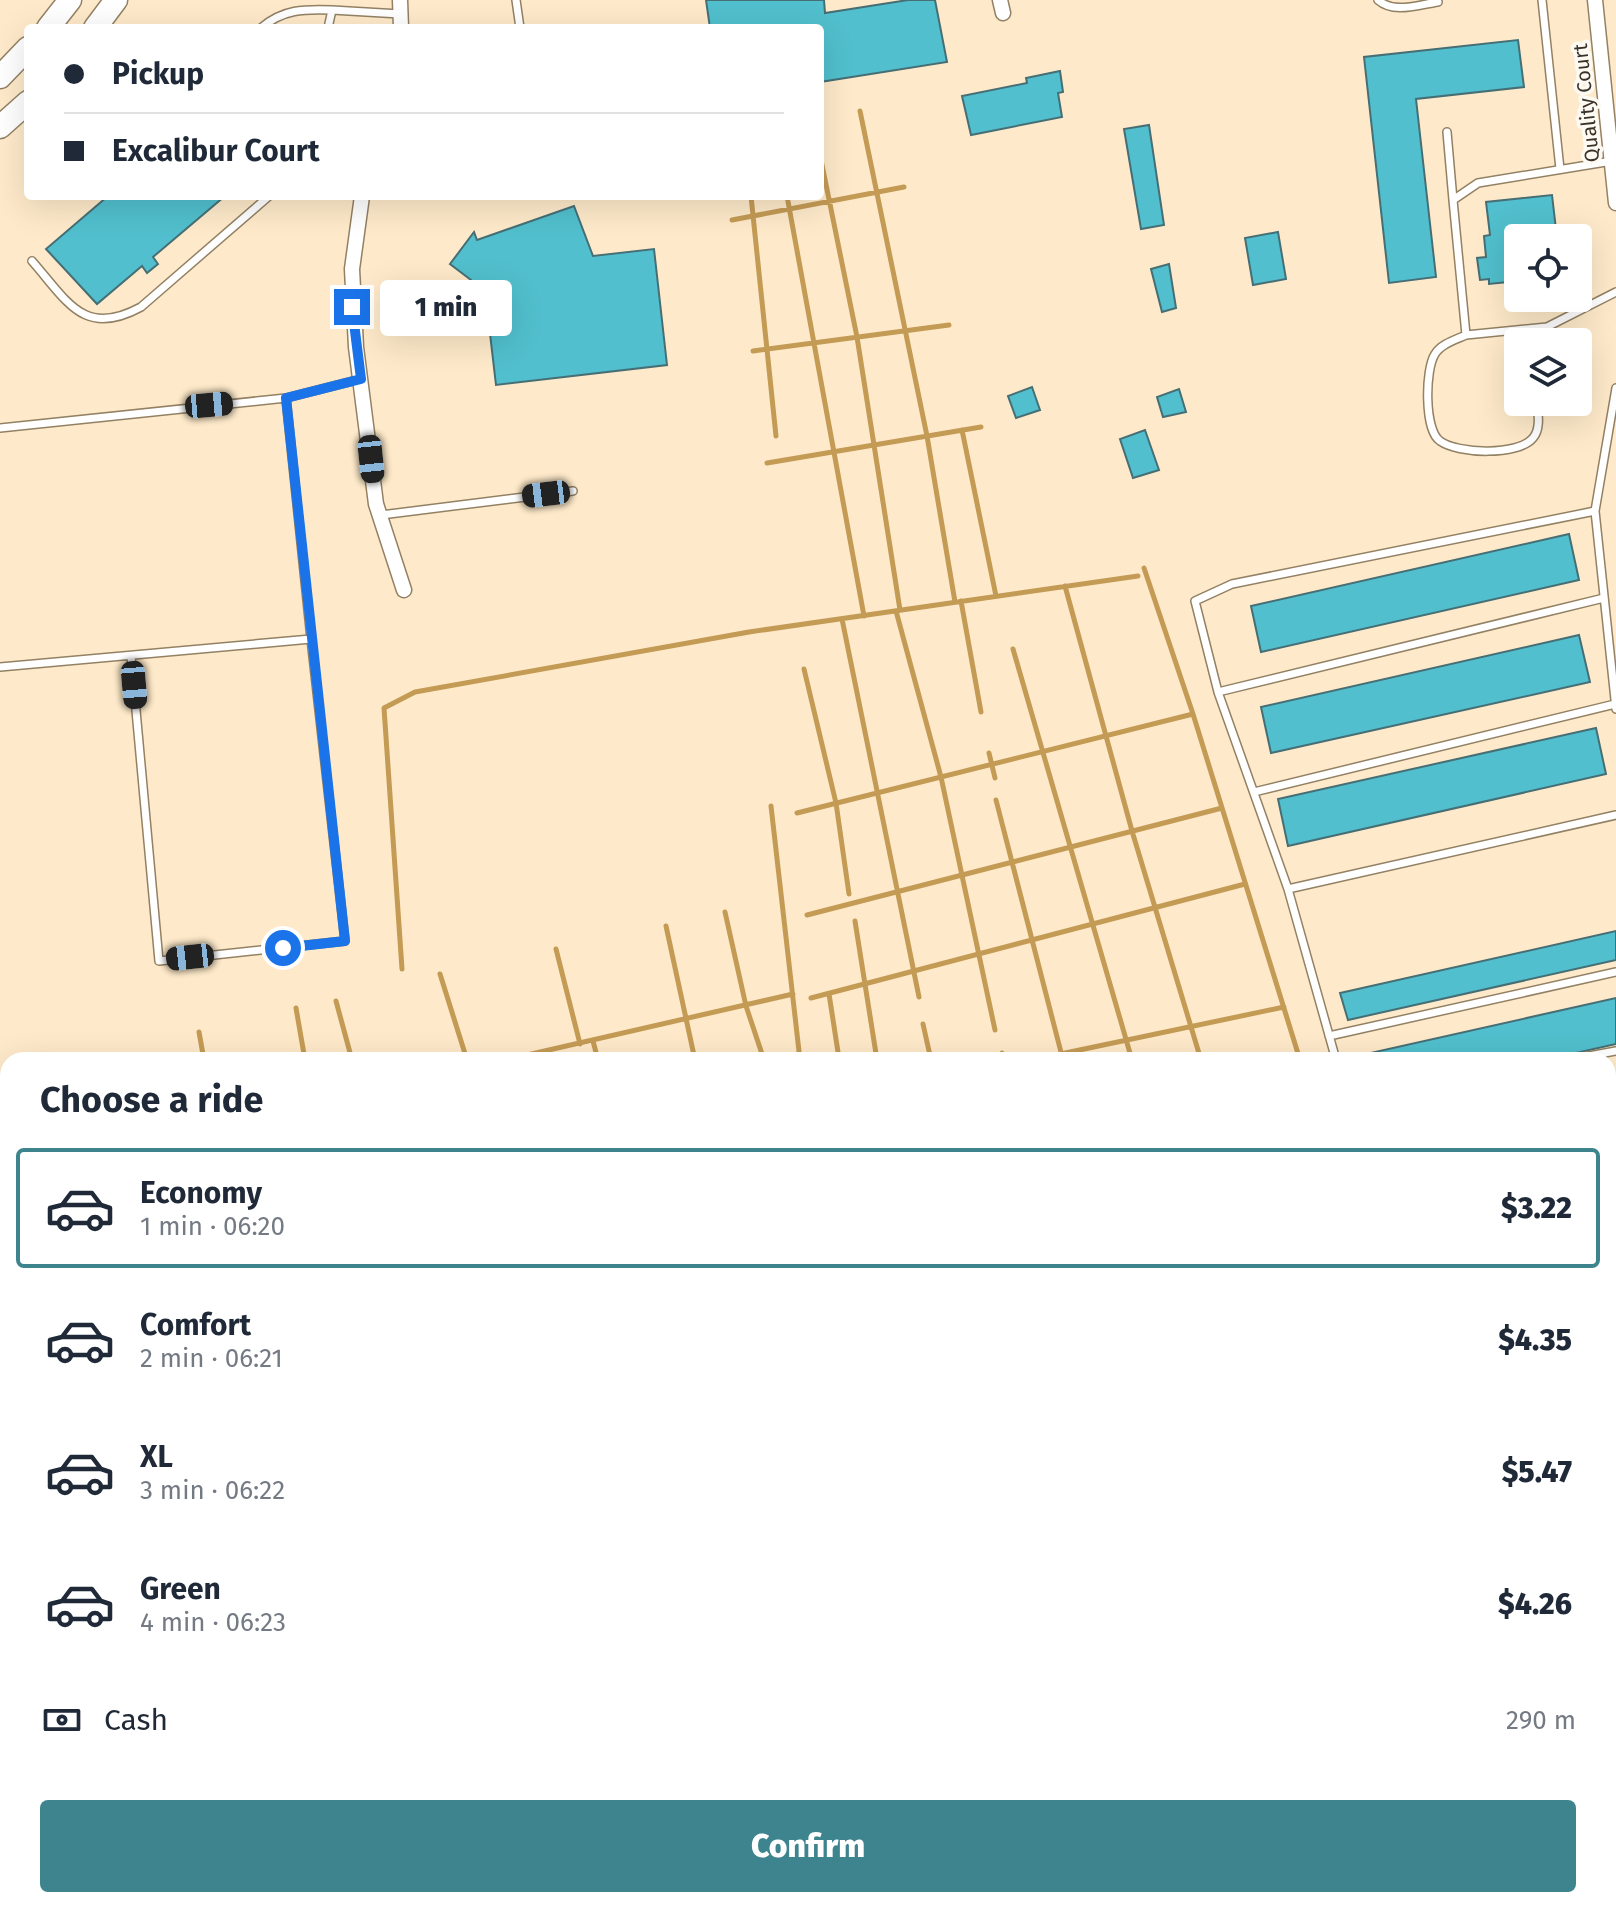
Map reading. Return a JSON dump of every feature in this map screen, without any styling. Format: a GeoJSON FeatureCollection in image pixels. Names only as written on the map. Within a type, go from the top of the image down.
{"type":"FeatureCollection","features":[{"type":"Feature","properties":{"kind":"main road"},"geometry":{"type":"LineString","coordinates":[[51,24],[70,0]]}},
{"type":"Feature","properties":{"kind":"main road"},"geometry":{"type":"LineString","coordinates":[[98,24],[116,0]]}},
{"type":"Feature","properties":{"kind":"main road"},"geometry":{"type":"LineString","coordinates":[[0,77],[24,52]]}},
{"type":"Feature","properties":{"kind":"main road"},"geometry":{"type":"LineString","coordinates":[[0,127],[24,106]]}},
{"type":"Feature","properties":{"kind":"street","name":"Quality Court"},"geometry":{"type":"LineString","coordinates":[[1595,0],[1616,203]]}},
{"type":"Feature","properties":{"kind":"street"},"geometry":{"type":"LineString","coordinates":[[361,200],[352,269],[352,307],[380,515],[404,590]]}},
{"type":"Feature","properties":{"kind":"lane"},"geometry":{"type":"LineString","coordinates":[[516,0],[519,24]]}},
{"type":"Feature","properties":{"kind":"lane"},"geometry":{"type":"LineString","coordinates":[[1378,0],[1388,8],[1397,9],[1440,1]]}},
{"type":"Feature","properties":{"kind":"lane"},"geometry":{"type":"LineString","coordinates":[[1542,0],[1560,169]]}},
{"type":"Feature","properties":{"kind":"lane"},"geometry":{"type":"LineString","coordinates":[[329,24],[332,10]]}},
{"type":"Feature","properties":{"kind":"lane"},"geometry":{"type":"LineString","coordinates":[[265,24],[272,18],[292,11],[400,14]]}},
{"type":"Feature","properties":{"kind":"lane"},"geometry":{"type":"LineString","coordinates":[[1447,132],[1466,335]]}},
{"type":"Feature","properties":{"kind":"lane"},"geometry":{"type":"LineString","coordinates":[[1453,200],[1478,183],[1612,161]]}},
{"type":"Feature","properties":{"kind":"lane"},"geometry":{"type":"LineString","coordinates":[[32,261],[86,317],[101,322],[117,319],[141,307],[264,200]]}},
{"type":"Feature","properties":{"kind":"lane"},"geometry":{"type":"LineString","coordinates":[[1537,328],[1555,324],[1616,292]]}},
{"type":"Feature","properties":{"kind":"lane"},"geometry":{"type":"LineString","coordinates":[[1504,332],[1466,335],[1441,347],[1430,363],[1427,378],[1435,436],[1460,449],[1506,451],[1524,445],[1537,429],[1537,416]]}},
{"type":"Feature","properties":{"kind":"lane"},"geometry":{"type":"LineString","coordinates":[[0,428],[286,398],[361,379]]}},
{"type":"Feature","properties":{"kind":"lane"},"geometry":{"type":"LineString","coordinates":[[1254,792],[1616,706],[1595,511],[1616,388]]}},
{"type":"Feature","properties":{"kind":"lane"},"geometry":{"type":"LineString","coordinates":[[131,656],[159,961],[345,941],[286,398]]}},
{"type":"Feature","properties":{"kind":"lane"},"geometry":{"type":"LineString","coordinates":[[380,515],[573,491]]}},
{"type":"Feature","properties":{"kind":"lane"},"geometry":{"type":"LineString","coordinates":[[1334,1052],[1288,889],[1218,692],[1195,601],[1232,584],[1595,511]]}},
{"type":"Feature","properties":{"kind":"lane"},"geometry":{"type":"LineString","coordinates":[[1218,692],[1604,598]]}},
{"type":"Feature","properties":{"kind":"lane"},"geometry":{"type":"LineString","coordinates":[[0,667],[311,639]]}},
{"type":"Feature","properties":{"kind":"lane"},"geometry":{"type":"LineString","coordinates":[[1288,889],[1616,815]]}},
{"type":"Feature","properties":{"kind":"lane"},"geometry":{"type":"LineString","coordinates":[[1329,1036],[1616,972]]}},
{"type":"Feature","properties":{"kind":"building"},"geometry":{"type":"Polygon","coordinates":[[[706,0],[824,0],[825,13],[908,0],[935,0],[947,62],[824,81],[824,24],[709,24],[706,0]]]}},
{"type":"Feature","properties":{"kind":"building"},"geometry":{"type":"Polygon","coordinates":[[[1518,40],[1524,87],[1416,99],[1436,277],[1389,283],[1364,57],[1518,40]]]}},
{"type":"Feature","properties":{"kind":"building"},"geometry":{"type":"Polygon","coordinates":[[[1060,71],[1063,92],[1058,93],[1062,117],[971,135],[962,96],[1027,83],[1026,78],[1060,71]]]}},
{"type":"Feature","properties":{"kind":"building"},"geometry":{"type":"Polygon","coordinates":[[[1149,125],[1164,225],[1141,229],[1124,129],[1149,125]]]}},
{"type":"Feature","properties":{"kind":"building"},"geometry":{"type":"Polygon","coordinates":[[[1552,195],[1555,224],[1504,224],[1504,282],[1489,284],[1489,279],[1480,280],[1477,258],[1486,257],[1484,236],[1490,235],[1486,202],[1552,195]]]}},
{"type":"Feature","properties":{"kind":"building"},"geometry":{"type":"Polygon","coordinates":[[[103,200],[220,200],[153,257],[158,264],[147,273],[142,266],[97,304],[46,249],[103,200]]]}},
{"type":"Feature","properties":{"kind":"building"},"geometry":{"type":"Polygon","coordinates":[[[574,206],[593,256],[654,249],[667,365],[496,385],[485,291],[473,292],[471,280],[450,264],[474,232],[477,240],[574,206]]]}},
{"type":"Feature","properties":{"kind":"building"},"geometry":{"type":"Polygon","coordinates":[[[1278,232],[1286,279],[1253,285],[1245,238],[1278,232]]]}},
{"type":"Feature","properties":{"kind":"building"},"geometry":{"type":"Polygon","coordinates":[[[1169,264],[1176,308],[1162,312],[1151,269],[1169,264]]]}},
{"type":"Feature","properties":{"kind":"building"},"geometry":{"type":"Polygon","coordinates":[[[1032,387],[1040,410],[1016,418],[1008,396],[1032,387]]]}},
{"type":"Feature","properties":{"kind":"building"},"geometry":{"type":"Polygon","coordinates":[[[1179,389],[1186,412],[1163,417],[1157,397],[1179,389]]]}},
{"type":"Feature","properties":{"kind":"building"},"geometry":{"type":"Polygon","coordinates":[[[1145,430],[1159,470],[1133,478],[1120,439],[1145,430]]]}},
{"type":"Feature","properties":{"kind":"building"},"geometry":{"type":"Polygon","coordinates":[[[1569,534],[1579,580],[1261,652],[1251,606],[1569,534]]]}},
{"type":"Feature","properties":{"kind":"building"},"geometry":{"type":"Polygon","coordinates":[[[1579,635],[1590,682],[1271,753],[1261,707],[1579,635]]]}},
{"type":"Feature","properties":{"kind":"building"},"geometry":{"type":"Polygon","coordinates":[[[1596,728],[1606,774],[1288,846],[1278,799],[1596,728]]]}},
{"type":"Feature","properties":{"kind":"building"},"geometry":{"type":"Polygon","coordinates":[[[1616,931],[1616,960],[1348,1020],[1340,993],[1616,931]]]}},
{"type":"Feature","properties":{"kind":"building"},"geometry":{"type":"Polygon","coordinates":[[[1616,998],[1616,1044],[1580,1052],[1375,1052],[1616,998]]]}},
{"type":"Feature","properties":{"kind":"waterway"},"geometry":{"type":"LineString","coordinates":[[860,111],[927,436],[955,602]]}},
{"type":"Feature","properties":{"kind":"waterway"},"geometry":{"type":"LineString","coordinates":[[824,175],[857,337],[900,610]]}},
{"type":"Feature","properties":{"kind":"waterway"},"geometry":{"type":"LineString","coordinates":[[732,220],[904,187]]}},
{"type":"Feature","properties":{"kind":"waterway"},"geometry":{"type":"LineString","coordinates":[[751,200],[776,436]]}},
{"type":"Feature","properties":{"kind":"waterway"},"geometry":{"type":"LineString","coordinates":[[788,200],[864,616]]}},
{"type":"Feature","properties":{"kind":"waterway"},"geometry":{"type":"LineString","coordinates":[[753,351],[949,325]]}},
{"type":"Feature","properties":{"kind":"waterway"},"geometry":{"type":"LineString","coordinates":[[767,463],[981,427]]}},
{"type":"Feature","properties":{"kind":"waterway"},"geometry":{"type":"LineString","coordinates":[[962,430],[996,596]]}},
{"type":"Feature","properties":{"kind":"waterway"},"geometry":{"type":"LineString","coordinates":[[797,813],[1193,714],[1144,568]]}},
{"type":"Feature","properties":{"kind":"waterway"},"geometry":{"type":"LineString","coordinates":[[402,969],[384,708],[415,692],[749,632],[1138,576]]}},
{"type":"Feature","properties":{"kind":"waterway"},"geometry":{"type":"LineString","coordinates":[[1065,586],[1132,831],[1199,1052]]}},
{"type":"Feature","properties":{"kind":"waterway"},"geometry":{"type":"LineString","coordinates":[[961,601],[981,712]]}},
{"type":"Feature","properties":{"kind":"waterway"},"geometry":{"type":"LineString","coordinates":[[896,611],[941,777],[995,1030]]}},
{"type":"Feature","properties":{"kind":"waterway"},"geometry":{"type":"LineString","coordinates":[[842,619],[919,997]]}},
{"type":"Feature","properties":{"kind":"waterway"},"geometry":{"type":"LineString","coordinates":[[1013,649],[1130,1052]]}},
{"type":"Feature","properties":{"kind":"waterway"},"geometry":{"type":"LineString","coordinates":[[804,669],[836,803],[849,894]]}},
{"type":"Feature","properties":{"kind":"waterway"},"geometry":{"type":"LineString","coordinates":[[1193,714],[1298,1052]]}},
{"type":"Feature","properties":{"kind":"waterway"},"geometry":{"type":"LineString","coordinates":[[989,753],[995,778]]}},
{"type":"Feature","properties":{"kind":"waterway"},"geometry":{"type":"LineString","coordinates":[[996,800],[1061,1052]]}},
{"type":"Feature","properties":{"kind":"waterway"},"geometry":{"type":"LineString","coordinates":[[771,806],[799,1052]]}},
{"type":"Feature","properties":{"kind":"waterway"},"geometry":{"type":"LineString","coordinates":[[807,915],[1222,808]]}},
{"type":"Feature","properties":{"kind":"waterway"},"geometry":{"type":"LineString","coordinates":[[811,998],[1245,884]]}},
{"type":"Feature","properties":{"kind":"waterway"},"geometry":{"type":"LineString","coordinates":[[725,912],[746,1006],[761,1052]]}},
{"type":"Feature","properties":{"kind":"waterway"},"geometry":{"type":"LineString","coordinates":[[855,921],[876,1052]]}},
{"type":"Feature","properties":{"kind":"waterway"},"geometry":{"type":"LineString","coordinates":[[666,926],[693,1052]]}},
{"type":"Feature","properties":{"kind":"waterway"},"geometry":{"type":"LineString","coordinates":[[556,949],[580,1044]]}},
{"type":"Feature","properties":{"kind":"waterway"},"geometry":{"type":"LineString","coordinates":[[440,974],[464,1052]]}},
{"type":"Feature","properties":{"kind":"waterway"},"geometry":{"type":"LineString","coordinates":[[540,1052],[793,994]]}},
{"type":"Feature","properties":{"kind":"waterway"},"geometry":{"type":"LineString","coordinates":[[829,994],[838,1052]]}},
{"type":"Feature","properties":{"kind":"waterway"},"geometry":{"type":"LineString","coordinates":[[336,1001],[350,1052]]}},
{"type":"Feature","properties":{"kind":"waterway"},"geometry":{"type":"LineString","coordinates":[[1070,1052],[1284,1007]]}},
{"type":"Feature","properties":{"kind":"waterway"},"geometry":{"type":"LineString","coordinates":[[296,1008],[304,1052]]}},
{"type":"Feature","properties":{"kind":"waterway"},"geometry":{"type":"LineString","coordinates":[[923,1024],[929,1052]]}},
{"type":"Feature","properties":{"kind":"waterway"},"geometry":{"type":"LineString","coordinates":[[199,1032],[203,1052]]}},
{"type":"Feature","properties":{"kind":"waterway"},"geometry":{"type":"LineString","coordinates":[[593,1041],[596,1052]]}},
{"type":"Feature","properties":{"kind":"route"},"geometry":{"type":"LineString","coordinates":[[283,948],[345,941],[286,398],[361,379],[352,307]]}}]}
